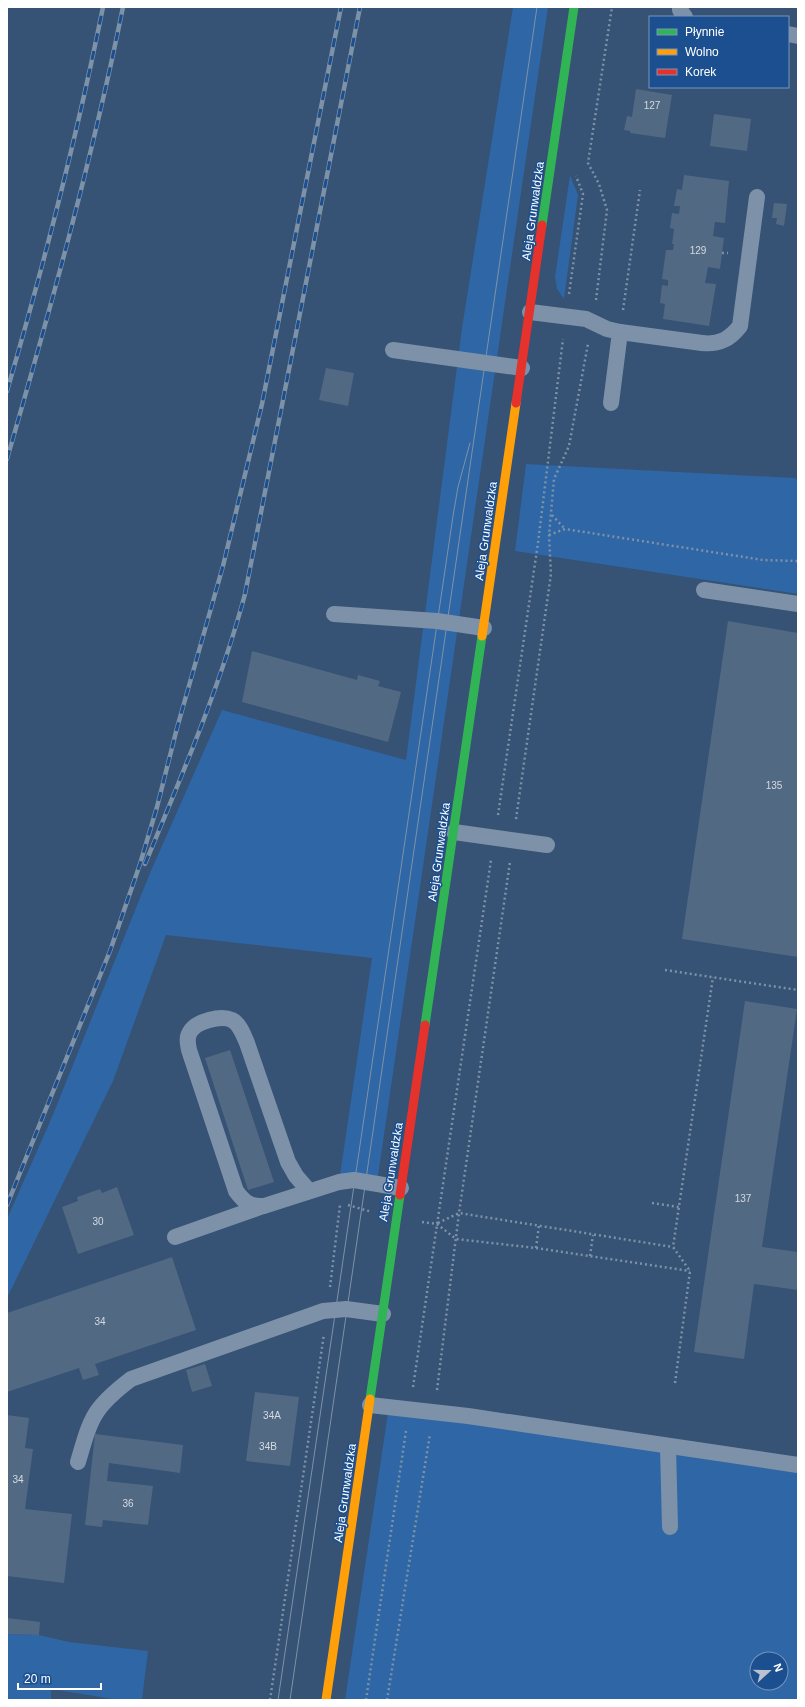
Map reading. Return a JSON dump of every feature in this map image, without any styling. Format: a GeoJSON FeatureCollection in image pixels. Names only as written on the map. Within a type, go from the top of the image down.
{"type":"FeatureCollection","features":[{"type":"Feature","properties":{"kind":"main road","name":"Aleja Grunwaldzka"},"geometry":{"type":"LineString","coordinates":[[326,1700],[574,7]]}},
{"type":"Feature","properties":{"kind":"lane"},"geometry":{"type":"LineString","coordinates":[[680,7],[680,10],[684,16]]}},
{"type":"Feature","properties":{"kind":"lane"},"geometry":{"type":"LineString","coordinates":[[530,312],[566,316],[593,322],[607,329],[621,324],[712,344],[720,342],[734,333],[740,326],[757,198]]}},
{"type":"Feature","properties":{"kind":"lane"},"geometry":{"type":"LineString","coordinates":[[611,403],[621,324]]}},
{"type":"Feature","properties":{"kind":"lane"},"geometry":{"type":"LineString","coordinates":[[393,350],[522,368]]}},
{"type":"Feature","properties":{"kind":"lane"},"geometry":{"type":"LineString","coordinates":[[704,590],[798,604]]}},
{"type":"Feature","properties":{"kind":"lane"},"geometry":{"type":"LineString","coordinates":[[334,614],[437,621],[484,628]]}},
{"type":"Feature","properties":{"kind":"lane"},"geometry":{"type":"LineString","coordinates":[[454,832],[547,845]]}},
{"type":"Feature","properties":{"kind":"lane"},"geometry":{"type":"LineString","coordinates":[[264,1206],[249,1204],[243,1200],[236,1191],[189,1050],[189,1032],[194,1027],[209,1020],[224,1018],[233,1020],[240,1028],[247,1043],[288,1162],[296,1176],[309,1191]]}},
{"type":"Feature","properties":{"kind":"lane"},"geometry":{"type":"LineString","coordinates":[[175,1237],[339,1182],[354,1180],[401,1188]]}},
{"type":"Feature","properties":{"kind":"lane"},"geometry":{"type":"LineString","coordinates":[[78,1462],[89,1424],[98,1408],[111,1394],[132,1379],[327,1311],[346,1309],[383,1314]]}},
{"type":"Feature","properties":{"kind":"lane"},"geometry":{"type":"LineString","coordinates":[[370,1404],[434,1411],[798,1465]]}},
{"type":"Feature","properties":{"kind":"lane"},"geometry":{"type":"LineString","coordinates":[[668,1446],[670,1527]]}},
{"type":"Feature","properties":{"kind":"path"},"geometry":{"type":"LineString","coordinates":[[516,824],[550,574],[549,535],[552,515],[554,479],[569,446],[593,322],[607,210],[598,184],[588,163],[612,7]]}},
{"type":"Feature","properties":{"kind":"path"},"geometry":{"type":"LineString","coordinates":[[621,324],[640,190]]}},
{"type":"Feature","properties":{"kind":"path"},"geometry":{"type":"LineString","coordinates":[[366,1700],[538,543],[566,316],[583,194]]}},
{"type":"Feature","properties":{"kind":"path"},"geometry":{"type":"LineString","coordinates":[[722,253],[735,254]]}},
{"type":"Feature","properties":{"kind":"path"},"geometry":{"type":"LineString","coordinates":[[552,515],[565,529]]}},
{"type":"Feature","properties":{"kind":"path"},"geometry":{"type":"LineString","coordinates":[[549,535],[565,529],[763,560],[798,561]]}},
{"type":"Feature","properties":{"kind":"path"},"geometry":{"type":"LineString","coordinates":[[387,1700],[434,1411],[459,1213],[511,855]]}},
{"type":"Feature","properties":{"kind":"path"},"geometry":{"type":"LineString","coordinates":[[665,970],[798,990]]}},
{"type":"Feature","properties":{"kind":"path"},"geometry":{"type":"LineString","coordinates":[[675,1383],[690,1271],[673,1247],[712,977]]}},
{"type":"Feature","properties":{"kind":"path"},"geometry":{"type":"LineString","coordinates":[[270,1700],[327,1311],[341,1203]]}},
{"type":"Feature","properties":{"kind":"path"},"geometry":{"type":"LineString","coordinates":[[652,1203],[679,1206]]}},
{"type":"Feature","properties":{"kind":"path"},"geometry":{"type":"LineString","coordinates":[[437,1224],[459,1213],[673,1247]]}},
{"type":"Feature","properties":{"kind":"path"},"geometry":{"type":"LineString","coordinates":[[437,1224],[456,1239],[536,1248],[690,1271]]}},
{"type":"Feature","properties":{"kind":"path"},"geometry":{"type":"LineString","coordinates":[[536,1248],[539,1225]]}},
{"type":"Feature","properties":{"kind":"path"},"geometry":{"type":"LineString","coordinates":[[590,1256],[593,1235]]}},
{"type":"Feature","properties":{"kind":"shaded area"},"geometry":{"type":"Polygon","coordinates":[[[513,7],[548,7],[377,1183],[339,1182],[372,958],[166,935],[113,1081],[7,1298],[7,1219],[52,1117],[150,873],[222,710],[406,760],[462,328],[513,7]]]}},
{"type":"Feature","properties":{"kind":"shaded area"},"geometry":{"type":"Polygon","coordinates":[[[570,175],[578,195],[564,299],[557,289],[555,277],[570,175]]]}},
{"type":"Feature","properties":{"kind":"shaded area"},"geometry":{"type":"Polygon","coordinates":[[[526,464],[795,478],[798,481],[798,594],[515,551],[526,464]]]}},
{"type":"Feature","properties":{"kind":"shaded area"},"geometry":{"type":"Polygon","coordinates":[[[389,1406],[798,1465],[798,1700],[345,1700],[389,1406]]]}},
{"type":"Feature","properties":{"kind":"shaded area"},"geometry":{"type":"Polygon","coordinates":[[[7,1634],[39,1635],[69,1642],[148,1651],[142,1700],[119,1700],[51,1689],[51,1700],[7,1700],[7,1634]]]}},
{"type":"Feature","properties":{"kind":"building"},"geometry":{"type":"Polygon","coordinates":[[[636,89],[672,95],[665,138],[630,133],[630,131],[624,130],[627,116],[632,117],[636,89]]]}},
{"type":"Feature","properties":{"kind":"building"},"geometry":{"type":"Polygon","coordinates":[[[714,114],[751,119],[747,151],[710,146],[714,114]]]}},
{"type":"Feature","properties":{"kind":"building"},"geometry":{"type":"Polygon","coordinates":[[[684,175],[729,181],[725,223],[715,222],[713,236],[724,238],[720,269],[708,267],[705,283],[716,284],[709,326],[663,319],[665,304],[660,303],[662,285],[668,286],[668,280],[662,279],[666,250],[673,250],[674,244],[672,244],[674,229],[670,228],[672,213],[679,214],[680,206],[674,206],[677,189],[682,190],[684,175]]]}},
{"type":"Feature","properties":{"kind":"building"},"geometry":{"type":"Polygon","coordinates":[[[774,203],[787,204],[784,226],[776,224],[777,218],[772,218],[774,203]]]}},
{"type":"Feature","properties":{"kind":"building"},"geometry":{"type":"Polygon","coordinates":[[[326,368],[354,373],[348,406],[319,400],[326,368]]]}},
{"type":"Feature","properties":{"kind":"building"},"geometry":{"type":"Polygon","coordinates":[[[728,621],[798,633],[798,957],[682,939],[728,621]]]}},
{"type":"Feature","properties":{"kind":"building"},"geometry":{"type":"Polygon","coordinates":[[[252,651],[357,680],[358,675],[380,681],[378,686],[401,692],[388,742],[242,702],[252,651]]]}},
{"type":"Feature","properties":{"kind":"building"},"geometry":{"type":"Polygon","coordinates":[[[745,1001],[797,1009],[762,1247],[798,1252],[798,1290],[754,1284],[744,1359],[694,1352],[745,1001]]]}},
{"type":"Feature","properties":{"kind":"building"},"geometry":{"type":"Polygon","coordinates":[[[230,1050],[274,1182],[248,1190],[205,1058],[230,1050]]]}},
{"type":"Feature","properties":{"kind":"building"},"geometry":{"type":"Polygon","coordinates":[[[117,1187],[134,1235],[78,1254],[62,1207],[78,1201],[77,1197],[100,1189],[102,1193],[117,1187]]]}},
{"type":"Feature","properties":{"kind":"building"},"geometry":{"type":"Polygon","coordinates":[[[172,1257],[196,1330],[95,1364],[99,1375],[83,1380],[79,1368],[7,1392],[7,1313],[172,1257]]]}},
{"type":"Feature","properties":{"kind":"building"},"geometry":{"type":"Polygon","coordinates":[[[205,1364],[212,1386],[192,1392],[186,1370],[205,1364]]]}},
{"type":"Feature","properties":{"kind":"building"},"geometry":{"type":"Polygon","coordinates":[[[255,1392],[299,1397],[290,1466],[246,1461],[255,1392]]]}},
{"type":"Feature","properties":{"kind":"building"},"geometry":{"type":"Polygon","coordinates":[[[7,1415],[29,1418],[25,1448],[33,1449],[25,1509],[72,1514],[64,1583],[7,1576],[7,1415]]]}},
{"type":"Feature","properties":{"kind":"building"},"geometry":{"type":"Polygon","coordinates":[[[95,1434],[183,1445],[180,1473],[109,1463],[107,1481],[153,1486],[148,1525],[103,1520],[102,1527],[85,1525],[95,1434]]]}},
{"type":"Feature","properties":{"kind":"building"},"geometry":{"type":"Polygon","coordinates":[[[7,1618],[40,1622],[39,1635],[7,1634],[7,1618]]]}},
{"type":"Feature","properties":{"kind":"tram line"},"geometry":{"type":"LineString","coordinates":[[290,1700],[537,7]]}},
{"type":"Feature","properties":{"kind":"tram line"},"geometry":{"type":"LineString","coordinates":[[278,1700],[453,516],[458,487],[470,443]]}},
{"type":"Feature","properties":{"kind":"railway"},"geometry":{"type":"LineString","coordinates":[[7,391],[59,200],[103,7]]}},
{"type":"Feature","properties":{"kind":"railway"},"geometry":{"type":"LineString","coordinates":[[7,459],[39,347],[84,178],[123,7]]}},
{"type":"Feature","properties":{"kind":"railway"},"geometry":{"type":"LineString","coordinates":[[7,1205],[110,951],[140,864],[157,807],[177,728],[223,566],[262,404],[341,7]]}},
{"type":"Feature","properties":{"kind":"railway"},"geometry":{"type":"LineString","coordinates":[[145,864],[212,697],[245,594],[360,7]]}},
{"type":"Feature","properties":{"kind":"traffic: fast"},"geometry":{"type":"LineString","coordinates":[[542,225],[574,7]]}},
{"type":"Feature","properties":{"kind":"traffic: fast"},"geometry":{"type":"LineString","coordinates":[[425,1025],[482,636]]}},
{"type":"Feature","properties":{"kind":"traffic: fast"},"geometry":{"type":"LineString","coordinates":[[370,1399],[400,1195]]}},
{"type":"Feature","properties":{"kind":"traffic: slow"},"geometry":{"type":"LineString","coordinates":[[482,636],[516,403]]}},
{"type":"Feature","properties":{"kind":"traffic: slow"},"geometry":{"type":"LineString","coordinates":[[326,1700],[370,1399]]}},
{"type":"Feature","properties":{"kind":"traffic: jam"},"geometry":{"type":"LineString","coordinates":[[516,403],[542,225]]}},
{"type":"Feature","properties":{"kind":"traffic: jam"},"geometry":{"type":"LineString","coordinates":[[400,1195],[425,1025]]}}]}
